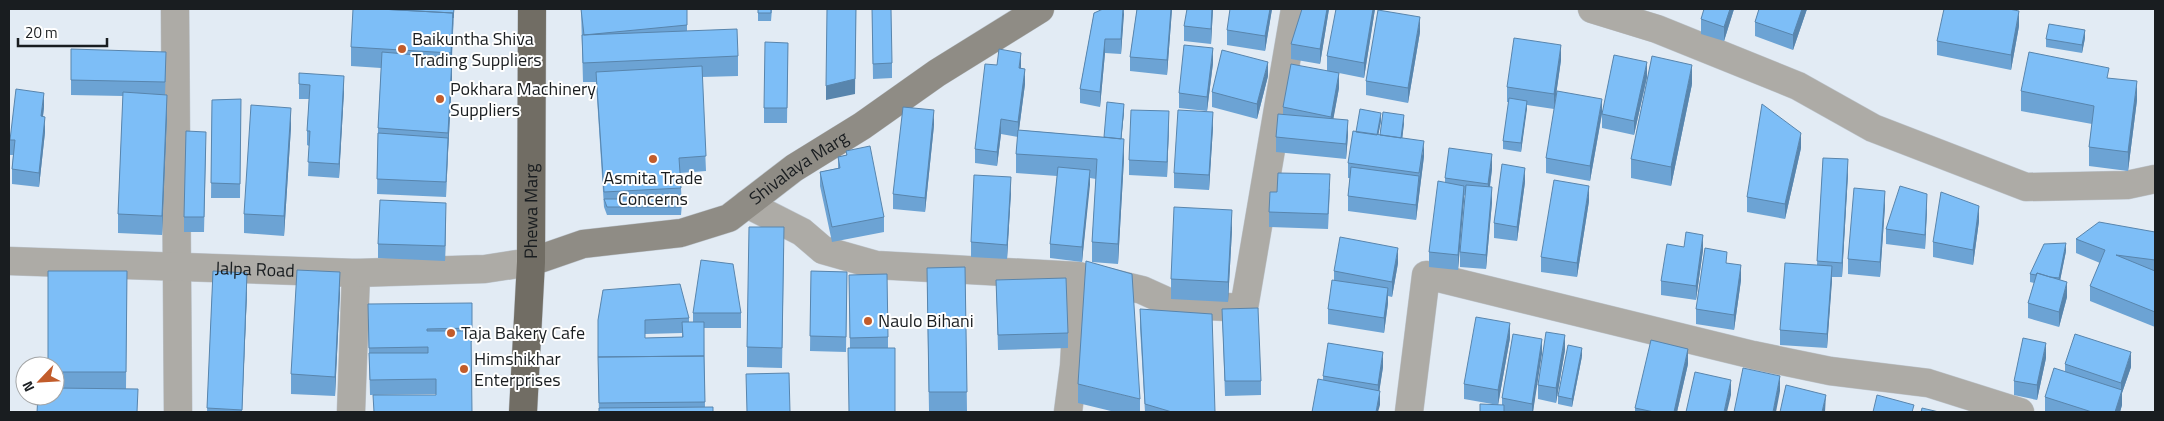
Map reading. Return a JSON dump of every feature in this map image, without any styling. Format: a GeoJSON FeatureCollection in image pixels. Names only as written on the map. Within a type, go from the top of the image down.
{"type":"FeatureCollection","features":[{"type":"Feature","properties":{"kind":"highway","name":"Phewa Marg"},"geometry":{"type":"LineString","coordinates":[[523,412],[531,262],[532,9]]}},
{"type":"Feature","properties":{"kind":"main road","name":"Shivalaya Marg"},"geometry":{"type":"LineString","coordinates":[[531,262],[583,244],[680,233],[729,218],[794,168],[862,126],[937,73],[1040,9]]}},
{"type":"Feature","properties":{"kind":"street"},"geometry":{"type":"LineString","coordinates":[[175,9],[178,412]]}},
{"type":"Feature","properties":{"kind":"street"},"geometry":{"type":"LineString","coordinates":[[747,204],[802,232],[823,250],[876,265],[1079,276],[1142,290],[1172,304],[1244,308],[1295,9]]}},
{"type":"Feature","properties":{"kind":"street"},"geometry":{"type":"LineString","coordinates":[[1592,9],[1657,29],[1798,86],[1874,128],[2026,187],[2127,184],[2155,179]]}},
{"type":"Feature","properties":{"kind":"street","name":"Jalpa Road"},"geometry":{"type":"LineString","coordinates":[[9,261],[356,273],[485,269],[531,262]]}},
{"type":"Feature","properties":{"kind":"street"},"geometry":{"type":"LineString","coordinates":[[351,412],[356,273]]}},
{"type":"Feature","properties":{"kind":"street"},"geometry":{"type":"LineString","coordinates":[[1409,412],[1426,275],[1754,355],[1830,370],[1928,383],[2020,412]]}},
{"type":"Feature","properties":{"kind":"street"},"geometry":{"type":"LineString","coordinates":[[1068,412],[1074,366],[1079,276]]}},
{"type":"Feature","properties":{"kind":"building"},"geometry":{"type":"Polygon","coordinates":[[[353,9],[453,13],[451,53],[351,47],[353,9]]]}},
{"type":"Feature","properties":{"kind":"building"},"geometry":{"type":"Polygon","coordinates":[[[380,9],[454,9],[453,18],[453,13],[380,9]]]}},
{"type":"Feature","properties":{"kind":"building"},"geometry":{"type":"Polygon","coordinates":[[[581,9],[687,9],[687,25],[584,35],[581,9]]]}},
{"type":"Feature","properties":{"kind":"building"},"geometry":{"type":"Polygon","coordinates":[[[758,9],[771,9],[771,13],[758,13],[758,9]]]}},
{"type":"Feature","properties":{"kind":"building"},"geometry":{"type":"Polygon","coordinates":[[[827,9],[856,9],[855,79],[826,86],[827,9]]]}},
{"type":"Feature","properties":{"kind":"building"},"geometry":{"type":"Polygon","coordinates":[[[872,9],[891,9],[892,63],[873,64],[872,9]]]}},
{"type":"Feature","properties":{"kind":"building"},"geometry":{"type":"Polygon","coordinates":[[[1103,9],[1123,9],[1121,39],[1105,39],[1100,92],[1080,89],[1094,13],[1103,9]]]}},
{"type":"Feature","properties":{"kind":"building"},"geometry":{"type":"Polygon","coordinates":[[[1137,9],[1171,9],[1167,60],[1130,57],[1137,9]]]}},
{"type":"Feature","properties":{"kind":"building"},"geometry":{"type":"Polygon","coordinates":[[[1187,9],[1212,9],[1211,29],[1184,26],[1187,9]]]}},
{"type":"Feature","properties":{"kind":"building"},"geometry":{"type":"Polygon","coordinates":[[[1230,9],[1270,9],[1265,36],[1227,30],[1230,9]]]}},
{"type":"Feature","properties":{"kind":"building"},"geometry":{"type":"Polygon","coordinates":[[[1302,9],[1327,9],[1320,49],[1291,44],[1302,9]]]}},
{"type":"Feature","properties":{"kind":"building"},"geometry":{"type":"Polygon","coordinates":[[[1336,9],[1373,9],[1364,63],[1327,56],[1336,9]]]}},
{"type":"Feature","properties":{"kind":"building"},"geometry":{"type":"Polygon","coordinates":[[[1704,9],[1730,9],[1724,27],[1701,19],[1704,9]]]}},
{"type":"Feature","properties":{"kind":"building"},"geometry":{"type":"Polygon","coordinates":[[[1759,9],[1802,9],[1793,35],[1755,22],[1759,9]]]}},
{"type":"Feature","properties":{"kind":"building"},"geometry":{"type":"Polygon","coordinates":[[[1944,9],[2009,9],[2019,11],[2011,55],[1937,41],[1944,9]]]}},
{"type":"Feature","properties":{"kind":"building"},"geometry":{"type":"Polygon","coordinates":[[[1378,10],[1420,17],[1408,88],[1366,81],[1378,10]]]}},
{"type":"Feature","properties":{"kind":"building"},"geometry":{"type":"Polygon","coordinates":[[[2049,24],[2085,30],[2082,45],[2046,39],[2049,24]]]}},
{"type":"Feature","properties":{"kind":"building"},"geometry":{"type":"Polygon","coordinates":[[[737,29],[738,56],[583,63],[582,35],[737,29]]]}},
{"type":"Feature","properties":{"kind":"building"},"geometry":{"type":"Polygon","coordinates":[[[1514,38],[1561,45],[1554,94],[1507,87],[1514,38]]]}},
{"type":"Feature","properties":{"kind":"building"},"geometry":{"type":"Polygon","coordinates":[[[765,42],[788,43],[787,108],[764,108],[765,42]]]}},
{"type":"Feature","properties":{"kind":"building"},"geometry":{"type":"Polygon","coordinates":[[[1184,45],[1213,48],[1207,97],[1179,93],[1184,45]]]}},
{"type":"Feature","properties":{"kind":"building"},"geometry":{"type":"Polygon","coordinates":[[[71,49],[166,52],[165,82],[71,80],[71,49]]]}},
{"type":"Feature","properties":{"kind":"building"},"geometry":{"type":"Polygon","coordinates":[[[999,49],[1021,53],[1019,68],[1025,69],[1018,122],[1001,119],[997,152],[975,149],[985,64],[997,65],[999,49]]]}},
{"type":"Feature","properties":{"kind":"building"},"geometry":{"type":"Polygon","coordinates":[[[1222,50],[1268,62],[1257,104],[1212,92],[1222,50]]]}},
{"type":"Feature","properties":{"kind":"building"},"geometry":{"type":"Polygon","coordinates":[[[382,52],[452,58],[448,133],[378,128],[382,52]]]}},
{"type":"Feature","properties":{"kind":"building"},"geometry":{"type":"Polygon","coordinates":[[[2029,52],[2109,68],[2107,78],[2137,81],[2128,152],[2089,147],[2094,106],[2021,91],[2029,52]]]}},
{"type":"Feature","properties":{"kind":"building"},"geometry":{"type":"Polygon","coordinates":[[[1614,55],[1647,62],[1634,121],[1602,114],[1614,55]]]}},
{"type":"Feature","properties":{"kind":"building"},"geometry":{"type":"Polygon","coordinates":[[[1652,56],[1692,65],[1671,167],[1631,159],[1652,56]]]}},
{"type":"Feature","properties":{"kind":"building"},"geometry":{"type":"Polygon","coordinates":[[[1291,64],[1339,73],[1331,117],[1283,107],[1291,64]]]}},
{"type":"Feature","properties":{"kind":"building"},"geometry":{"type":"Polygon","coordinates":[[[702,66],[706,156],[679,158],[681,188],[604,192],[596,72],[702,66]]]}},
{"type":"Feature","properties":{"kind":"building"},"geometry":{"type":"Polygon","coordinates":[[[299,73],[344,76],[339,164],[308,162],[310,131],[307,131],[310,85],[299,84],[299,73]]]}},
{"type":"Feature","properties":{"kind":"building"},"geometry":{"type":"Polygon","coordinates":[[[16,89],[44,93],[41,116],[45,117],[39,173],[12,169],[15,140],[10,140],[16,89]]]}},
{"type":"Feature","properties":{"kind":"building"},"geometry":{"type":"Polygon","coordinates":[[[1557,91],[1602,99],[1590,166],[1546,158],[1557,91]]]}},
{"type":"Feature","properties":{"kind":"building"},"geometry":{"type":"Polygon","coordinates":[[[123,92],[167,95],[162,216],[118,214],[123,92]]]}},
{"type":"Feature","properties":{"kind":"building"},"geometry":{"type":"Polygon","coordinates":[[[1509,98],[1527,101],[1521,143],[1503,141],[1509,98]]]}},
{"type":"Feature","properties":{"kind":"building"},"geometry":{"type":"Polygon","coordinates":[[[241,99],[240,184],[211,183],[212,100],[241,99]]]}},
{"type":"Feature","properties":{"kind":"building"},"geometry":{"type":"Polygon","coordinates":[[[1107,102],[1124,104],[1121,139],[1104,137],[1107,102]]]}},
{"type":"Feature","properties":{"kind":"building"},"geometry":{"type":"Polygon","coordinates":[[[1762,104],[1801,133],[1785,204],[1747,197],[1762,104]]]}},
{"type":"Feature","properties":{"kind":"building"},"geometry":{"type":"Polygon","coordinates":[[[251,105],[291,108],[284,216],[244,214],[251,105]]]}},
{"type":"Feature","properties":{"kind":"building"},"geometry":{"type":"Polygon","coordinates":[[[903,107],[934,110],[925,198],[893,194],[903,107]]]}},
{"type":"Feature","properties":{"kind":"building"},"geometry":{"type":"Polygon","coordinates":[[[1360,109],[1381,113],[1377,135],[1356,132],[1360,109]]]}},
{"type":"Feature","properties":{"kind":"building"},"geometry":{"type":"Polygon","coordinates":[[[1131,110],[1169,111],[1167,162],[1129,160],[1131,110]]]}},
{"type":"Feature","properties":{"kind":"building"},"geometry":{"type":"Polygon","coordinates":[[[1178,110],[1213,112],[1209,175],[1174,173],[1178,110]]]}},
{"type":"Feature","properties":{"kind":"building"},"geometry":{"type":"Polygon","coordinates":[[[1383,112],[1404,115],[1401,138],[1380,135],[1383,112]]]}},
{"type":"Feature","properties":{"kind":"building"},"geometry":{"type":"Polygon","coordinates":[[[1278,114],[1348,120],[1346,144],[1276,137],[1278,114]]]}},
{"type":"Feature","properties":{"kind":"building"},"geometry":{"type":"Polygon","coordinates":[[[1018,130],[1124,139],[1118,244],[1092,242],[1097,159],[1016,154],[1018,130]]]}},
{"type":"Feature","properties":{"kind":"building"},"geometry":{"type":"Polygon","coordinates":[[[186,131],[206,132],[204,217],[184,217],[186,131]]]}},
{"type":"Feature","properties":{"kind":"building"},"geometry":{"type":"Polygon","coordinates":[[[1353,131],[1424,141],[1419,173],[1348,163],[1353,131]]]}},
{"type":"Feature","properties":{"kind":"building"},"geometry":{"type":"Polygon","coordinates":[[[378,133],[448,138],[446,182],[377,179],[378,133]]]}},
{"type":"Feature","properties":{"kind":"building"},"geometry":{"type":"Polygon","coordinates":[[[870,146],[884,217],[832,227],[820,172],[840,168],[838,157],[847,155],[846,151],[870,146]]]}},
{"type":"Feature","properties":{"kind":"building"},"geometry":{"type":"Polygon","coordinates":[[[1449,148],[1492,154],[1488,184],[1445,178],[1449,148]]]}},
{"type":"Feature","properties":{"kind":"building"},"geometry":{"type":"Polygon","coordinates":[[[1823,158],[1848,159],[1842,263],[1817,261],[1823,158]]]}},
{"type":"Feature","properties":{"kind":"building"},"geometry":{"type":"Polygon","coordinates":[[[1502,164],[1525,168],[1517,227],[1494,223],[1502,164]]]}},
{"type":"Feature","properties":{"kind":"building"},"geometry":{"type":"Polygon","coordinates":[[[1058,167],[1090,170],[1082,247],[1050,244],[1058,167]]]}},
{"type":"Feature","properties":{"kind":"building"},"geometry":{"type":"Polygon","coordinates":[[[1351,167],[1419,176],[1416,205],[1348,196],[1351,167]]]}},
{"type":"Feature","properties":{"kind":"building"},"geometry":{"type":"Polygon","coordinates":[[[1278,173],[1330,174],[1328,214],[1269,212],[1270,192],[1277,192],[1278,173]]]}},
{"type":"Feature","properties":{"kind":"building"},"geometry":{"type":"Polygon","coordinates":[[[974,175],[1011,177],[1007,245],[971,242],[974,175]]]}},
{"type":"Feature","properties":{"kind":"building"},"geometry":{"type":"Polygon","coordinates":[[[1554,180],[1589,186],[1577,263],[1541,257],[1554,180]]]}},
{"type":"Feature","properties":{"kind":"building"},"geometry":{"type":"Polygon","coordinates":[[[1438,181],[1464,186],[1458,255],[1429,252],[1438,181]]]}},
{"type":"Feature","properties":{"kind":"building"},"geometry":{"type":"Polygon","coordinates":[[[1466,185],[1492,187],[1486,255],[1460,252],[1466,185]]]}},
{"type":"Feature","properties":{"kind":"building"},"geometry":{"type":"Polygon","coordinates":[[[1900,186],[1927,194],[1925,235],[1886,229],[1900,186]]]}},
{"type":"Feature","properties":{"kind":"building"},"geometry":{"type":"Polygon","coordinates":[[[1854,188],[1885,191],[1880,262],[1848,259],[1854,188]]]}},
{"type":"Feature","properties":{"kind":"building"},"geometry":{"type":"Polygon","coordinates":[[[1941,192],[1979,206],[1973,250],[1933,242],[1941,192]]]}},
{"type":"Feature","properties":{"kind":"building"},"geometry":{"type":"Polygon","coordinates":[[[682,196],[681,207],[607,207],[604,199],[638,199],[682,196]]]}},
{"type":"Feature","properties":{"kind":"building"},"geometry":{"type":"Polygon","coordinates":[[[380,200],[446,203],[445,246],[378,244],[380,200]]]}},
{"type":"Feature","properties":{"kind":"building"},"geometry":{"type":"Polygon","coordinates":[[[1174,207],[1232,210],[1228,282],[1171,279],[1174,207]]]}},
{"type":"Feature","properties":{"kind":"building"},"geometry":{"type":"Polygon","coordinates":[[[2099,222],[2155,232],[2155,260],[2116,255],[2155,271],[2155,312],[2090,286],[2105,250],[2076,239],[2099,222]]]}},
{"type":"Feature","properties":{"kind":"building"},"geometry":{"type":"Polygon","coordinates":[[[749,227],[784,227],[782,348],[747,347],[749,227]]]}},
{"type":"Feature","properties":{"kind":"building"},"geometry":{"type":"Polygon","coordinates":[[[1686,232],[1703,235],[1696,286],[1661,281],[1667,244],[1684,247],[1686,232]]]}},
{"type":"Feature","properties":{"kind":"building"},"geometry":{"type":"Polygon","coordinates":[[[1340,237],[1398,248],[1392,282],[1334,271],[1340,237]]]}},
{"type":"Feature","properties":{"kind":"building"},"geometry":{"type":"Polygon","coordinates":[[[2066,243],[2059,278],[2037,273],[2036,275],[2030,274],[2044,244],[2066,243]]]}},
{"type":"Feature","properties":{"kind":"building"},"geometry":{"type":"Polygon","coordinates":[[[1705,248],[1727,252],[1726,263],[1741,265],[1734,315],[1696,309],[1705,248]]]}},
{"type":"Feature","properties":{"kind":"building"},"geometry":{"type":"Polygon","coordinates":[[[701,260],[733,264],[741,313],[693,313],[701,260]]]}},
{"type":"Feature","properties":{"kind":"building"},"geometry":{"type":"Polygon","coordinates":[[[1086,261],[1132,274],[1140,399],[1078,384],[1086,261]]]}},
{"type":"Feature","properties":{"kind":"building"},"geometry":{"type":"Polygon","coordinates":[[[1785,263],[1832,266],[1827,334],[1780,330],[1785,263]]]}},
{"type":"Feature","properties":{"kind":"building"},"geometry":{"type":"Polygon","coordinates":[[[965,267],[967,392],[929,392],[927,268],[965,267]]]}},
{"type":"Feature","properties":{"kind":"building"},"geometry":{"type":"Polygon","coordinates":[[[297,270],[340,272],[335,377],[291,374],[297,270]]]}},
{"type":"Feature","properties":{"kind":"building"},"geometry":{"type":"Polygon","coordinates":[[[48,271],[127,271],[126,372],[65,372],[65,356],[48,356],[48,271]]]}},
{"type":"Feature","properties":{"kind":"building"},"geometry":{"type":"Polygon","coordinates":[[[213,271],[247,273],[242,410],[207,408],[213,271]]]}},
{"type":"Feature","properties":{"kind":"building"},"geometry":{"type":"Polygon","coordinates":[[[811,271],[847,272],[846,337],[810,336],[811,271]]]}},
{"type":"Feature","properties":{"kind":"building"},"geometry":{"type":"Polygon","coordinates":[[[2037,273],[2067,282],[2059,312],[2028,303],[2037,273]]]}},
{"type":"Feature","properties":{"kind":"building","name":"Naulo Bihani"},"geometry":{"type":"Polygon","coordinates":[[[887,274],[888,337],[850,338],[849,275],[887,274]]]}},
{"type":"Feature","properties":{"kind":"building"},"geometry":{"type":"Polygon","coordinates":[[[1066,278],[1068,333],[998,335],[996,280],[1066,278]]]}},
{"type":"Feature","properties":{"kind":"building"},"geometry":{"type":"Polygon","coordinates":[[[1332,280],[1388,288],[1384,318],[1328,309],[1332,280]]]}},
{"type":"Feature","properties":{"kind":"building"},"geometry":{"type":"Polygon","coordinates":[[[680,284],[689,318],[645,320],[645,338],[683,337],[682,322],[704,322],[704,356],[598,357],[598,320],[603,290],[680,284]]]}},
{"type":"Feature","properties":{"kind":"building"},"geometry":{"type":"Polygon","coordinates":[[[472,303],[472,328],[427,329],[427,331],[471,331],[472,412],[374,412],[373,395],[436,395],[436,379],[370,380],[369,353],[428,353],[428,347],[369,348],[368,304],[472,303]]]}},
{"type":"Feature","properties":{"kind":"building"},"geometry":{"type":"Polygon","coordinates":[[[1258,308],[1261,381],[1225,381],[1222,309],[1258,308]]]}},
{"type":"Feature","properties":{"kind":"building"},"geometry":{"type":"Polygon","coordinates":[[[1140,309],[1212,314],[1215,412],[1172,412],[1145,404],[1140,309]]]}},
{"type":"Feature","properties":{"kind":"building"},"geometry":{"type":"Polygon","coordinates":[[[1476,317],[1510,323],[1498,390],[1464,384],[1476,317]]]}},
{"type":"Feature","properties":{"kind":"building"},"geometry":{"type":"Polygon","coordinates":[[[1546,332],[1565,335],[1556,388],[1538,385],[1546,332]]]}},
{"type":"Feature","properties":{"kind":"building"},"geometry":{"type":"Polygon","coordinates":[[[1513,334],[1542,339],[1532,404],[1502,398],[1513,334]]]}},
{"type":"Feature","properties":{"kind":"building"},"geometry":{"type":"Polygon","coordinates":[[[2075,334],[2131,352],[2121,383],[2065,364],[2075,334]]]}},
{"type":"Feature","properties":{"kind":"building"},"geometry":{"type":"Polygon","coordinates":[[[2023,338],[2046,343],[2037,385],[2014,381],[2023,338]]]}},
{"type":"Feature","properties":{"kind":"building"},"geometry":{"type":"Polygon","coordinates":[[[1651,340],[1688,349],[1674,412],[1654,412],[1635,408],[1651,340]]]}},
{"type":"Feature","properties":{"kind":"building"},"geometry":{"type":"Polygon","coordinates":[[[1328,343],[1383,352],[1378,385],[1323,376],[1328,343]]]}},
{"type":"Feature","properties":{"kind":"building"},"geometry":{"type":"Polygon","coordinates":[[[1568,345],[1582,348],[1572,399],[1558,396],[1568,345]]]}},
{"type":"Feature","properties":{"kind":"building"},"geometry":{"type":"Polygon","coordinates":[[[848,348],[895,348],[895,412],[849,412],[848,348]]]}},
{"type":"Feature","properties":{"kind":"building"},"geometry":{"type":"Polygon","coordinates":[[[704,356],[705,402],[599,403],[598,357],[704,356]]]}},
{"type":"Feature","properties":{"kind":"building"},"geometry":{"type":"Polygon","coordinates":[[[1743,368],[1780,376],[1773,412],[1734,412],[1743,368]]]}},
{"type":"Feature","properties":{"kind":"building"},"geometry":{"type":"Polygon","coordinates":[[[2054,368],[2122,390],[2115,412],[2092,412],[2045,397],[2054,368]]]}},
{"type":"Feature","properties":{"kind":"building"},"geometry":{"type":"Polygon","coordinates":[[[1695,372],[1731,380],[1724,412],[1686,412],[1695,372]]]}},
{"type":"Feature","properties":{"kind":"building"},"geometry":{"type":"Polygon","coordinates":[[[789,373],[790,412],[747,412],[746,374],[789,373]]]}},
{"type":"Feature","properties":{"kind":"building"},"geometry":{"type":"Polygon","coordinates":[[[1318,379],[1380,391],[1376,412],[1312,412],[1318,379]]]}},
{"type":"Feature","properties":{"kind":"building"},"geometry":{"type":"Polygon","coordinates":[[[1786,385],[1826,395],[1822,412],[1780,412],[1786,385]]]}},
{"type":"Feature","properties":{"kind":"building"},"geometry":{"type":"Polygon","coordinates":[[[65,388],[138,389],[137,412],[37,412],[37,406],[65,406],[65,388]]]}},
{"type":"Feature","properties":{"kind":"building"},"geometry":{"type":"Polygon","coordinates":[[[1877,395],[1914,405],[1912,412],[1873,412],[1877,395]]]}},
{"type":"Feature","properties":{"kind":"building"},"geometry":{"type":"Polygon","coordinates":[[[1480,404],[1504,405],[1504,412],[1480,412],[1480,404]]]}},
{"type":"Feature","properties":{"kind":"building"},"geometry":{"type":"Polygon","coordinates":[[[713,407],[713,412],[599,412],[599,408],[713,407]]]}},
{"type":"Feature","properties":{"kind":"building"},"geometry":{"type":"Polygon","coordinates":[[[1922,408],[1939,412],[1921,412],[1922,408]]]}},
{"type":"Feature","properties":{"kind":"place","name":"Baikuntha Shiva Trading Suppliers"},"geometry":{"type":"Point","coordinates":[402,49]}},
{"type":"Feature","properties":{"kind":"place","name":"Pokhara Machinery Suppliers"},"geometry":{"type":"Point","coordinates":[440,99]}},
{"type":"Feature","properties":{"kind":"place","name":"Asmita Trade Concerns"},"geometry":{"type":"Point","coordinates":[653,159]}},
{"type":"Feature","properties":{"kind":"place","name":"Naulo Bihani"},"geometry":{"type":"Point","coordinates":[868,321]}},
{"type":"Feature","properties":{"kind":"place","name":"Taja Bakery Cafe"},"geometry":{"type":"Point","coordinates":[451,333]}},
{"type":"Feature","properties":{"kind":"place","name":"Himshikhar Enterprises"},"geometry":{"type":"Point","coordinates":[464,369]}}]}
